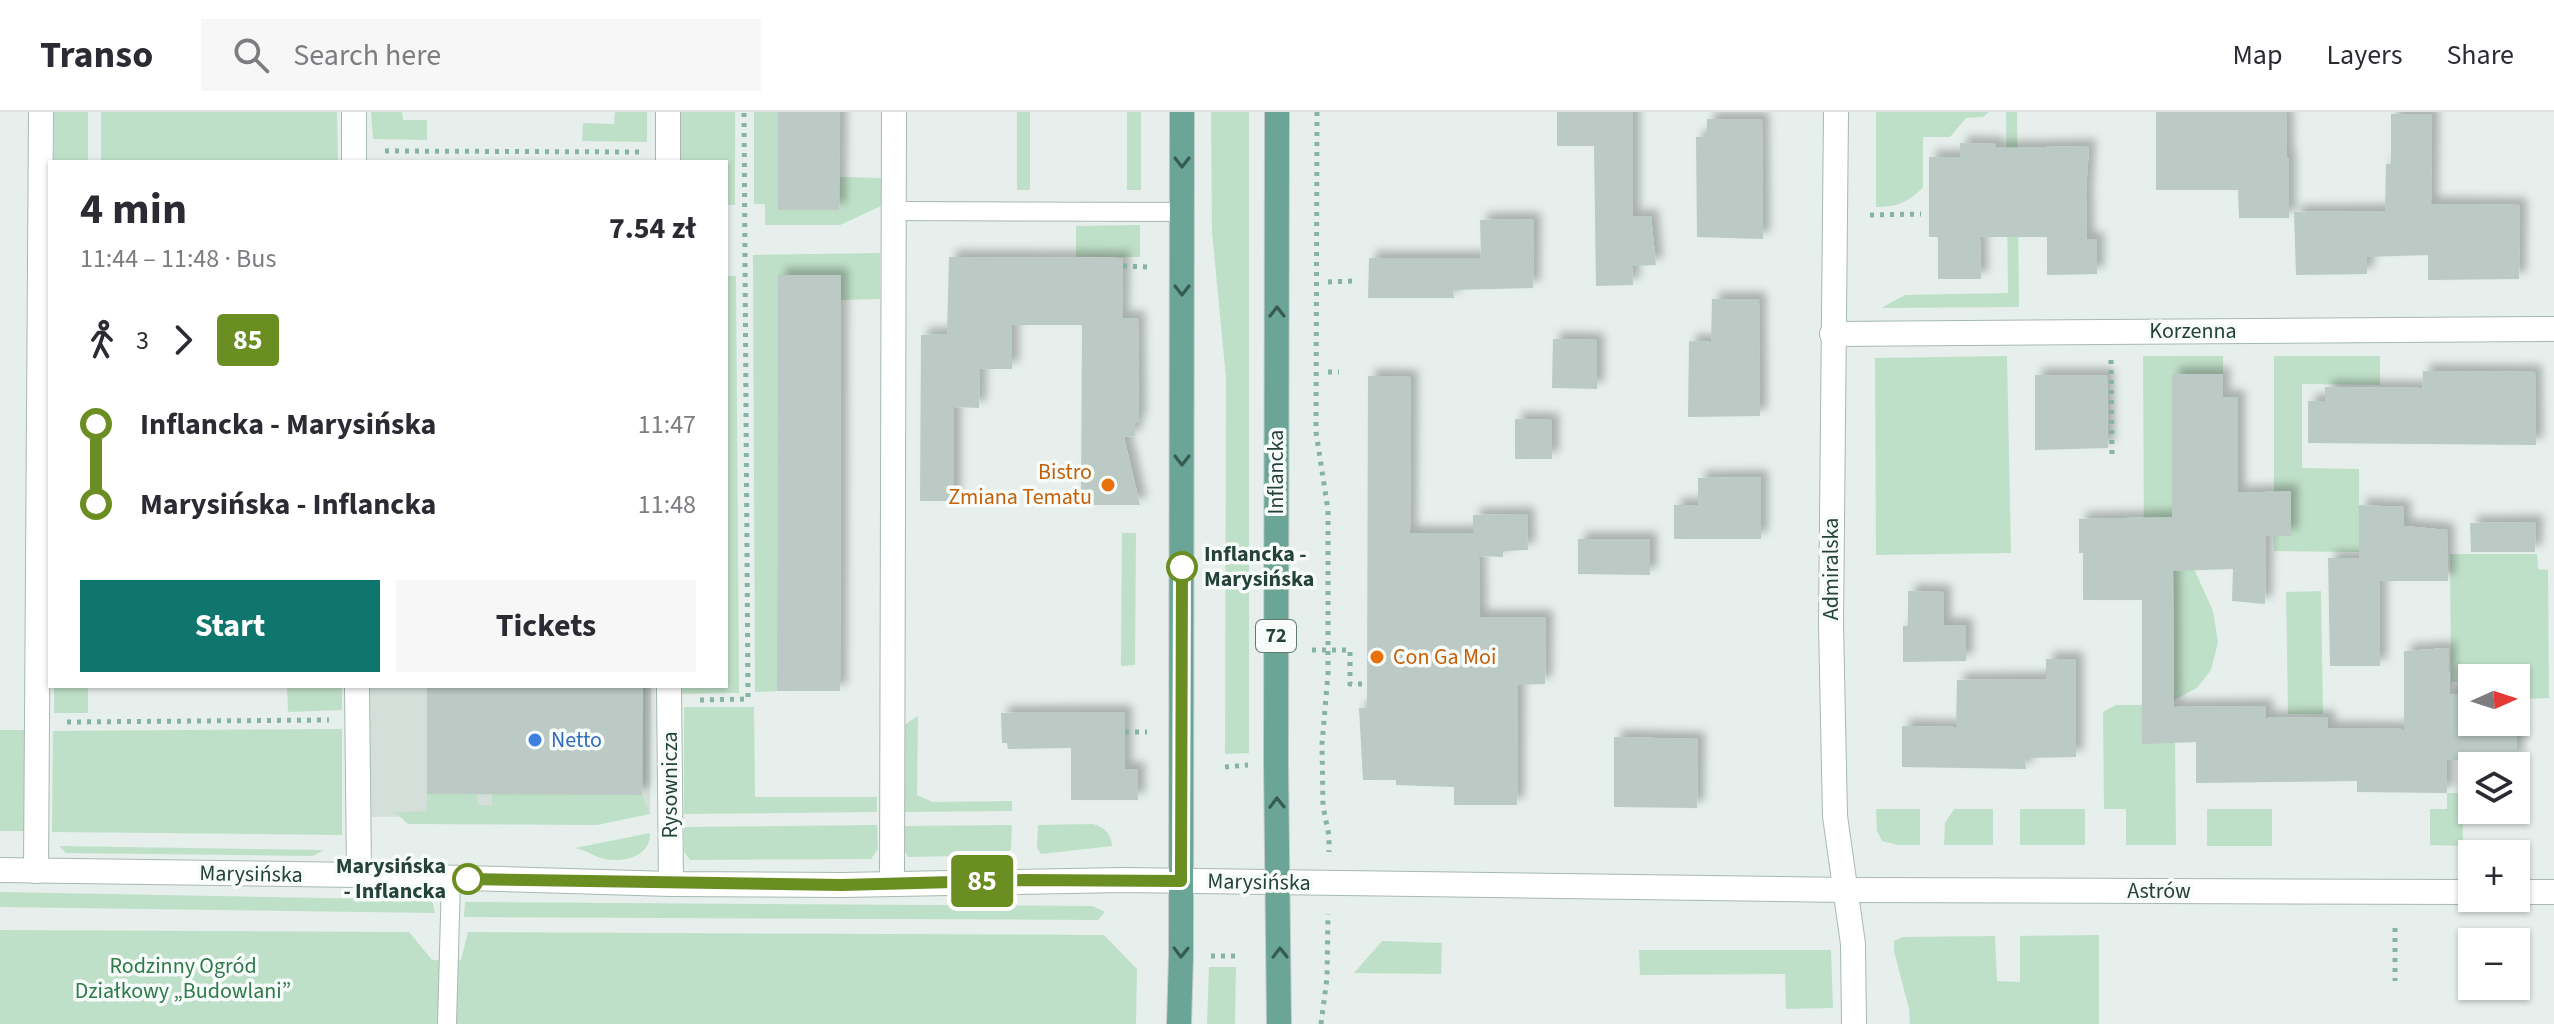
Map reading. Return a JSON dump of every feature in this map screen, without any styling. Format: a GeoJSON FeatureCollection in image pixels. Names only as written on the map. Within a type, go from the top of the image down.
{"type":"FeatureCollection","features":[{"type":"Feature","properties":{"kind":"main road"},"geometry":{"type":"LineString","coordinates":[[1179,1024],[1182,112]]}},
{"type":"Feature","properties":{"kind":"main road","name":"Inflancka"},"geometry":{"type":"LineString","coordinates":[[1277,112],[1279,1024]]}},
{"type":"Feature","properties":{"kind":"street"},"geometry":{"type":"LineString","coordinates":[[36,871],[41,112]]}},
{"type":"Feature","properties":{"kind":"street"},"geometry":{"type":"LineString","coordinates":[[354,112],[354,156]]}},
{"type":"Feature","properties":{"kind":"street"},"geometry":{"type":"LineString","coordinates":[[668,112],[668,157]]}},
{"type":"Feature","properties":{"kind":"street"},"geometry":{"type":"LineString","coordinates":[[892,883],[894,112]]}},
{"type":"Feature","properties":{"kind":"street","name":"Admiralska"},"geometry":{"type":"LineString","coordinates":[[1836,112],[1831,624],[1835,801],[1853,944],[1854,1024]]}},
{"type":"Feature","properties":{"kind":"street","name":"Korzenna"},"geometry":{"type":"LineString","coordinates":[[1832,334],[2554,329]]}},
{"type":"Feature","properties":{"kind":"street"},"geometry":{"type":"LineString","coordinates":[[357,688],[359,875]]}},
{"type":"Feature","properties":{"kind":"street","name":"Rysownicza"},"geometry":{"type":"LineString","coordinates":[[669,694],[671,884]]}},
{"type":"Feature","properties":{"kind":"street","name":"Marysińska"},"geometry":{"type":"LineString","coordinates":[[0,870],[359,875],[671,884],[1279,881],[1846,890]]}},
{"type":"Feature","properties":{"kind":"street","name":"Astrów"},"geometry":{"type":"LineString","coordinates":[[1846,890],[2458,892]]}},
{"type":"Feature","properties":{"kind":"street"},"geometry":{"type":"LineString","coordinates":[[2530,892],[2554,892]]}},
{"type":"Feature","properties":{"kind":"lane"},"geometry":{"type":"LineString","coordinates":[[893,211],[1182,212]]}},
{"type":"Feature","properties":{"kind":"lane"},"geometry":{"type":"LineString","coordinates":[[447,1024],[451,879]]}},
{"type":"Feature","properties":{"kind":"path"},"geometry":{"type":"LineString","coordinates":[[669,694],[748,699],[744,112]]}},
{"type":"Feature","properties":{"kind":"path"},"geometry":{"type":"LineString","coordinates":[[1317,112],[1316,432],[1328,510],[1328,689],[1322,744],[1323,806],[1329,842]]}},
{"type":"Feature","properties":{"kind":"path"},"geometry":{"type":"LineString","coordinates":[[354,156],[668,157]]}},
{"type":"Feature","properties":{"kind":"path"},"geometry":{"type":"LineString","coordinates":[[1870,215],[1921,214]]}},
{"type":"Feature","properties":{"kind":"path"},"geometry":{"type":"LineString","coordinates":[[1123,266],[1148,267]]}},
{"type":"Feature","properties":{"kind":"path"},"geometry":{"type":"LineString","coordinates":[[1328,282],[1352,281]]}},
{"type":"Feature","properties":{"kind":"path"},"geometry":{"type":"LineString","coordinates":[[2111,332],[2112,455]]}},
{"type":"Feature","properties":{"kind":"path"},"geometry":{"type":"LineString","coordinates":[[1328,372],[1339,372]]}},
{"type":"Feature","properties":{"kind":"path"},"geometry":{"type":"LineString","coordinates":[[1312,650],[1350,650],[1350,684],[1363,684]]}},
{"type":"Feature","properties":{"kind":"path"},"geometry":{"type":"LineString","coordinates":[[37,722],[358,720]]}},
{"type":"Feature","properties":{"kind":"path"},"geometry":{"type":"LineString","coordinates":[[1125,732],[1147,732]]}},
{"type":"Feature","properties":{"kind":"path"},"geometry":{"type":"LineString","coordinates":[[1225,767],[1249,765]]}},
{"type":"Feature","properties":{"kind":"path"},"geometry":{"type":"LineString","coordinates":[[2395,928],[2395,981]]}},
{"type":"Feature","properties":{"kind":"path"},"geometry":{"type":"LineString","coordinates":[[1321,1024],[1327,978],[1328,930]]}},
{"type":"Feature","properties":{"kind":"path"},"geometry":{"type":"LineString","coordinates":[[1211,956],[1236,956]]}},
{"type":"Feature","properties":{"kind":"shaded area","name":"Netto"},"geometry":{"type":"Polygon","coordinates":[[[366,688],[651,688],[650,814],[365,817],[366,688]]]}},
{"type":"Feature","properties":{"kind":"green space"},"geometry":{"type":"Polygon","coordinates":[[[54,112],[88,112],[88,160],[54,160],[54,112]]]}},
{"type":"Feature","properties":{"kind":"green space"},"geometry":{"type":"Polygon","coordinates":[[[101,112],[337,112],[338,160],[101,160],[101,112]]]}},
{"type":"Feature","properties":{"kind":"green space"},"geometry":{"type":"Polygon","coordinates":[[[371,112],[402,112],[403,120],[427,120],[427,140],[373,139],[371,112]]]}},
{"type":"Feature","properties":{"kind":"green space"},"geometry":{"type":"Polygon","coordinates":[[[615,112],[647,112],[647,142],[582,141],[583,123],[614,124],[615,112]]]}},
{"type":"Feature","properties":{"kind":"green space"},"geometry":{"type":"Polygon","coordinates":[[[681,112],[735,112],[735,205],[728,205],[728,160],[680,160],[681,112]]]}},
{"type":"Feature","properties":{"kind":"green space"},"geometry":{"type":"Polygon","coordinates":[[[754,112],[778,112],[778,210],[839,210],[840,177],[881,178],[881,206],[840,225],[765,225],[765,204],[754,204],[754,112]]]}},
{"type":"Feature","properties":{"kind":"green space"},"geometry":{"type":"Polygon","coordinates":[[[1017,112],[1030,112],[1030,190],[1017,190],[1017,112]]]}},
{"type":"Feature","properties":{"kind":"green space"},"geometry":{"type":"Polygon","coordinates":[[[1127,112],[1141,112],[1141,190],[1127,190],[1127,112]]]}},
{"type":"Feature","properties":{"kind":"green space"},"geometry":{"type":"Polygon","coordinates":[[[1211,112],[1249,112],[1249,753],[1225,754],[1226,378],[1212,232],[1211,112]]]}},
{"type":"Feature","properties":{"kind":"green space"},"geometry":{"type":"Polygon","coordinates":[[[1876,112],[1989,112],[1983,117],[1966,118],[1950,137],[1923,137],[1923,187],[1902,203],[1876,207],[1876,112]]]}},
{"type":"Feature","properties":{"kind":"green space"},"geometry":{"type":"Polygon","coordinates":[[[2006,112],[2017,112],[2019,307],[1881,308],[1905,295],[2008,293],[2006,112]]]}},
{"type":"Feature","properties":{"kind":"green space"},"geometry":{"type":"Polygon","coordinates":[[[1140,225],[1140,257],[1076,257],[1076,226],[1140,225]]]}},
{"type":"Feature","properties":{"kind":"green space"},"geometry":{"type":"Polygon","coordinates":[[[880,253],[880,299],[841,300],[840,275],[778,275],[777,691],[755,692],[753,255],[880,253]]]}},
{"type":"Feature","properties":{"kind":"green space"},"geometry":{"type":"Polygon","coordinates":[[[728,276],[736,276],[739,693],[682,694],[682,688],[728,688],[728,276]]]}},
{"type":"Feature","properties":{"kind":"green space"},"geometry":{"type":"Polygon","coordinates":[[[2007,356],[2011,553],[1876,555],[1875,358],[2007,356]]]}},
{"type":"Feature","properties":{"kind":"green space"},"geometry":{"type":"Polygon","coordinates":[[[2143,356],[2223,356],[2223,374],[2172,375],[2172,520],[2213,611],[2218,642],[2211,670],[2197,688],[2174,700],[2173,553],[2144,553],[2143,356]]]}},
{"type":"Feature","properties":{"kind":"green space"},"geometry":{"type":"Polygon","coordinates":[[[2274,356],[2380,356],[2380,385],[2302,384],[2302,468],[2359,469],[2359,552],[2274,551],[2273,536],[2291,536],[2291,492],[2274,492],[2274,356]]]}},
{"type":"Feature","properties":{"kind":"green space"},"geometry":{"type":"Polygon","coordinates":[[[1122,533],[1136,533],[1135,665],[1121,666],[1122,533]]]}},
{"type":"Feature","properties":{"kind":"green space"},"geometry":{"type":"Polygon","coordinates":[[[2450,554],[2537,554],[2538,569],[2548,570],[2549,698],[2530,699],[2530,664],[2458,664],[2458,682],[2451,682],[2450,554]]]}},
{"type":"Feature","properties":{"kind":"green space"},"geometry":{"type":"Polygon","coordinates":[[[2321,591],[2323,714],[2288,714],[2286,592],[2321,591]]]}},
{"type":"Feature","properties":{"kind":"green space"},"geometry":{"type":"Polygon","coordinates":[[[54,688],[88,688],[88,713],[54,713],[54,688]]]}},
{"type":"Feature","properties":{"kind":"green space"},"geometry":{"type":"Polygon","coordinates":[[[287,688],[342,688],[342,710],[288,712],[287,688]]]}},
{"type":"Feature","properties":{"kind":"green space"},"geometry":{"type":"Polygon","coordinates":[[[2116,705],[2142,705],[2175,742],[2176,845],[2126,845],[2126,809],[2104,809],[2103,712],[2116,705]]]}},
{"type":"Feature","properties":{"kind":"green space"},"geometry":{"type":"Polygon","coordinates":[[[684,707],[754,707],[755,797],[877,797],[877,812],[684,814],[684,707]]]}},
{"type":"Feature","properties":{"kind":"green space"},"geometry":{"type":"Polygon","coordinates":[[[918,716],[917,795],[933,802],[1012,801],[1012,811],[903,812],[904,725],[918,716]]]}},
{"type":"Feature","properties":{"kind":"green space"},"geometry":{"type":"Polygon","coordinates":[[[342,729],[342,835],[52,832],[53,731],[342,729]]]}},
{"type":"Feature","properties":{"kind":"green space"},"geometry":{"type":"Polygon","coordinates":[[[0,730],[26,730],[26,831],[0,831],[0,730]]]}},
{"type":"Feature","properties":{"kind":"green space"},"geometry":{"type":"Polygon","coordinates":[[[2447,793],[2458,793],[2458,824],[2463,824],[2463,840],[2458,840],[2458,846],[2430,845],[2430,809],[2447,809],[2447,793]]]}},
{"type":"Feature","properties":{"kind":"green space"},"geometry":{"type":"Polygon","coordinates":[[[427,794],[477,794],[478,805],[492,805],[492,794],[642,795],[650,814],[597,825],[408,824],[395,812],[427,811],[427,794]]]}},
{"type":"Feature","properties":{"kind":"green space"},"geometry":{"type":"Polygon","coordinates":[[[1876,809],[1920,809],[1920,845],[1882,841],[1877,831],[1876,809]]]}},
{"type":"Feature","properties":{"kind":"green space"},"geometry":{"type":"Polygon","coordinates":[[[1954,809],[1993,809],[1993,845],[1944,845],[1945,823],[1954,809]]]}},
{"type":"Feature","properties":{"kind":"green space"},"geometry":{"type":"Polygon","coordinates":[[[2020,809],[2085,809],[2085,845],[2020,845],[2020,809]]]}},
{"type":"Feature","properties":{"kind":"green space"},"geometry":{"type":"Polygon","coordinates":[[[2207,809],[2272,809],[2272,846],[2207,846],[2207,809]]]}},
{"type":"Feature","properties":{"kind":"green space"},"geometry":{"type":"Polygon","coordinates":[[[1093,824],[1107,832],[1112,846],[1041,854],[1037,848],[1038,825],[1093,824]]]}},
{"type":"Feature","properties":{"kind":"green space"},"geometry":{"type":"Polygon","coordinates":[[[877,825],[878,849],[871,859],[690,860],[684,852],[684,827],[877,825]]]}},
{"type":"Feature","properties":{"kind":"green space"},"geometry":{"type":"Polygon","coordinates":[[[1012,825],[1011,849],[1006,855],[908,857],[903,848],[903,826],[1012,825]]]}},
{"type":"Feature","properties":{"kind":"green space"},"geometry":{"type":"Polygon","coordinates":[[[650,833],[646,847],[628,859],[605,859],[575,848],[650,833]]]}},
{"type":"Feature","properties":{"kind":"green space"},"geometry":{"type":"Polygon","coordinates":[[[59,846],[324,850],[313,856],[66,853],[59,846]]]}},
{"type":"Feature","properties":{"kind":"green space"},"geometry":{"type":"Polygon","coordinates":[[[0,892],[432,900],[435,913],[0,907],[0,892]]]}},
{"type":"Feature","properties":{"kind":"green space"},"geometry":{"type":"Polygon","coordinates":[[[465,902],[1092,906],[1105,912],[1098,920],[464,917],[465,902]]]}},
{"type":"Feature","properties":{"kind":"green space","name":"Rodzinny Ogród Działkowy „Budowlani”"},"geometry":{"type":"Polygon","coordinates":[[[0,930],[409,932],[432,960],[461,960],[468,932],[1104,935],[1137,969],[1136,1024],[0,1024],[0,930]]]}},
{"type":"Feature","properties":{"kind":"green space"},"geometry":{"type":"Polygon","coordinates":[[[2099,935],[2099,1024],[1910,1024],[1894,951],[1894,941],[1902,937],[1995,936],[1997,981],[2020,982],[2020,936],[2099,935]]]}},
{"type":"Feature","properties":{"kind":"green space"},"geometry":{"type":"Polygon","coordinates":[[[1382,941],[1442,943],[1441,974],[1354,973],[1382,941]]]}},
{"type":"Feature","properties":{"kind":"green space"},"geometry":{"type":"Polygon","coordinates":[[[1639,950],[1831,950],[1833,1008],[1786,1009],[1785,974],[1640,975],[1639,950]]]}},
{"type":"Feature","properties":{"kind":"green space"},"geometry":{"type":"Polygon","coordinates":[[[1209,967],[1236,967],[1235,1024],[1207,1024],[1209,967]]]}},
{"type":"Feature","properties":{"kind":"building"},"geometry":{"type":"Polygon","coordinates":[[[778,112],[840,112],[839,210],[778,210],[778,112]]]}},
{"type":"Feature","properties":{"kind":"building"},"geometry":{"type":"Polygon","coordinates":[[[1557,112],[1633,112],[1633,217],[1651,216],[1656,265],[1632,266],[1633,285],[1596,286],[1594,146],[1557,146],[1557,112]]]}},
{"type":"Feature","properties":{"kind":"building"},"geometry":{"type":"Polygon","coordinates":[[[2156,112],[2286,112],[2289,218],[2239,218],[2238,190],[2156,190],[2156,112]]]}},
{"type":"Feature","properties":{"kind":"building"},"geometry":{"type":"Polygon","coordinates":[[[2391,114],[2432,114],[2431,204],[2520,205],[2519,279],[2428,280],[2428,255],[2367,257],[2367,274],[2296,275],[2294,212],[2385,211],[2386,164],[2391,164],[2391,114]]]}},
{"type":"Feature","properties":{"kind":"building"},"geometry":{"type":"Polygon","coordinates":[[[1707,119],[1762,119],[1763,239],[1697,237],[1696,137],[1707,137],[1707,119]]]}},
{"type":"Feature","properties":{"kind":"building"},"geometry":{"type":"Polygon","coordinates":[[[1960,143],[1996,144],[1996,148],[2089,146],[2087,239],[2097,239],[2097,274],[2047,275],[2047,237],[1980,237],[1981,279],[1938,279],[1938,237],[1929,237],[1929,157],[1960,157],[1960,143]]]}},
{"type":"Feature","properties":{"kind":"building"},"geometry":{"type":"Polygon","coordinates":[[[1480,220],[1534,220],[1533,288],[1453,290],[1454,298],[1368,298],[1369,258],[1481,258],[1480,220]]]}},
{"type":"Feature","properties":{"kind":"building"},"geometry":{"type":"Polygon","coordinates":[[[949,257],[1123,258],[1122,318],[1138,318],[1139,423],[1135,423],[1135,436],[1124,437],[1140,505],[1081,505],[1082,325],[1012,325],[1012,369],[980,369],[979,408],[954,407],[954,501],[920,501],[921,335],[947,334],[949,257]]]}},
{"type":"Feature","properties":{"kind":"building"},"geometry":{"type":"Polygon","coordinates":[[[778,275],[841,275],[840,691],[777,691],[778,275]]]}},
{"type":"Feature","properties":{"kind":"building"},"geometry":{"type":"Polygon","coordinates":[[[1712,299],[1759,299],[1760,416],[1688,417],[1689,341],[1711,342],[1712,299]]]}},
{"type":"Feature","properties":{"kind":"building"},"geometry":{"type":"Polygon","coordinates":[[[1553,339],[1597,340],[1597,389],[1552,388],[1553,339]]]}},
{"type":"Feature","properties":{"kind":"building"},"geometry":{"type":"Polygon","coordinates":[[[2423,371],[2535,372],[2536,445],[2308,443],[2308,401],[2325,401],[2325,387],[2422,388],[2423,371]]]}},
{"type":"Feature","properties":{"kind":"building"},"geometry":{"type":"Polygon","coordinates":[[[2172,374],[2223,374],[2223,397],[2238,397],[2238,493],[2291,491],[2291,536],[2266,536],[2265,604],[2232,601],[2233,569],[2173,571],[2174,707],[2266,706],[2266,718],[2328,717],[2328,728],[2404,729],[2404,651],[2448,648],[2450,694],[2458,694],[2458,736],[2517,736],[2517,752],[2458,752],[2458,760],[2447,760],[2447,793],[2357,792],[2357,781],[2196,783],[2196,742],[2142,744],[2142,600],[2083,600],[2079,519],[2172,517],[2172,374]]]}},
{"type":"Feature","properties":{"kind":"building"},"geometry":{"type":"Polygon","coordinates":[[[2035,375],[2107,375],[2108,448],[2035,450],[2035,375]]]}},
{"type":"Feature","properties":{"kind":"building"},"geometry":{"type":"Polygon","coordinates":[[[1368,376],[1411,377],[1410,533],[1473,533],[1473,515],[1527,514],[1528,550],[1503,551],[1503,557],[1479,556],[1480,617],[1546,617],[1545,684],[1518,685],[1517,805],[1454,805],[1454,787],[1396,785],[1396,780],[1363,780],[1359,708],[1367,708],[1368,376]]]}},
{"type":"Feature","properties":{"kind":"building"},"geometry":{"type":"Polygon","coordinates":[[[1515,419],[1552,420],[1552,459],[1515,459],[1515,419]]]}},
{"type":"Feature","properties":{"kind":"building"},"geometry":{"type":"Polygon","coordinates":[[[1761,477],[1761,539],[1674,539],[1674,505],[1698,505],[1698,478],[1761,477]]]}},
{"type":"Feature","properties":{"kind":"building"},"geometry":{"type":"Polygon","coordinates":[[[2359,505],[2404,507],[2404,526],[2447,530],[2448,581],[2380,581],[2380,666],[2330,666],[2328,558],[2359,558],[2359,505]]]}},
{"type":"Feature","properties":{"kind":"building"},"geometry":{"type":"Polygon","coordinates":[[[2536,522],[2535,552],[2471,552],[2470,523],[2536,522]]]}},
{"type":"Feature","properties":{"kind":"building"},"geometry":{"type":"Polygon","coordinates":[[[1578,539],[1650,539],[1650,575],[1578,574],[1578,539]]]}},
{"type":"Feature","properties":{"kind":"building"},"geometry":{"type":"Polygon","coordinates":[[[1908,591],[1944,592],[1944,625],[1966,625],[1966,661],[1903,662],[1903,626],[1908,626],[1908,591]]]}},
{"type":"Feature","properties":{"kind":"building"},"geometry":{"type":"Polygon","coordinates":[[[2046,659],[2076,659],[2076,757],[2025,758],[2026,769],[1902,767],[1902,726],[1956,727],[1957,680],[2046,679],[2046,659]]]}},
{"type":"Feature","properties":{"kind":"building","name":"Netto"},"geometry":{"type":"Polygon","coordinates":[[[427,688],[643,688],[642,795],[427,794],[427,688]]]}},
{"type":"Feature","properties":{"kind":"building"},"geometry":{"type":"Polygon","coordinates":[[[1125,712],[1125,769],[1138,769],[1138,800],[1071,800],[1071,748],[1008,749],[1007,743],[1002,743],[1001,713],[1125,712]]]}},
{"type":"Feature","properties":{"kind":"building"},"geometry":{"type":"Polygon","coordinates":[[[1614,737],[1698,739],[1697,808],[1614,807],[1614,737]]]}},
{"type":"Feature","properties":{"kind":"bus line","name":"85"},"geometry":{"type":"LineString","coordinates":[[468,879],[842,885],[1023,880],[1181,881],[1182,567]]}},
{"type":"Feature","properties":{"kind":"place","name":"Bistro Zmiana Tematu"},"geometry":{"type":"Point","coordinates":[1108,485]}},
{"type":"Feature","properties":{"kind":"place","name":"Inflancka - Marysińska"},"geometry":{"type":"Point","coordinates":[1182,567]}},
{"type":"Feature","properties":{"kind":"place","name":"Con Ga Moi"},"geometry":{"type":"Point","coordinates":[1377,657]}},
{"type":"Feature","properties":{"kind":"place","name":"Netto"},"geometry":{"type":"Point","coordinates":[535,740]}},
{"type":"Feature","properties":{"kind":"place","name":"Marysińska - Inflancka"},"geometry":{"type":"Point","coordinates":[468,879]}}]}
